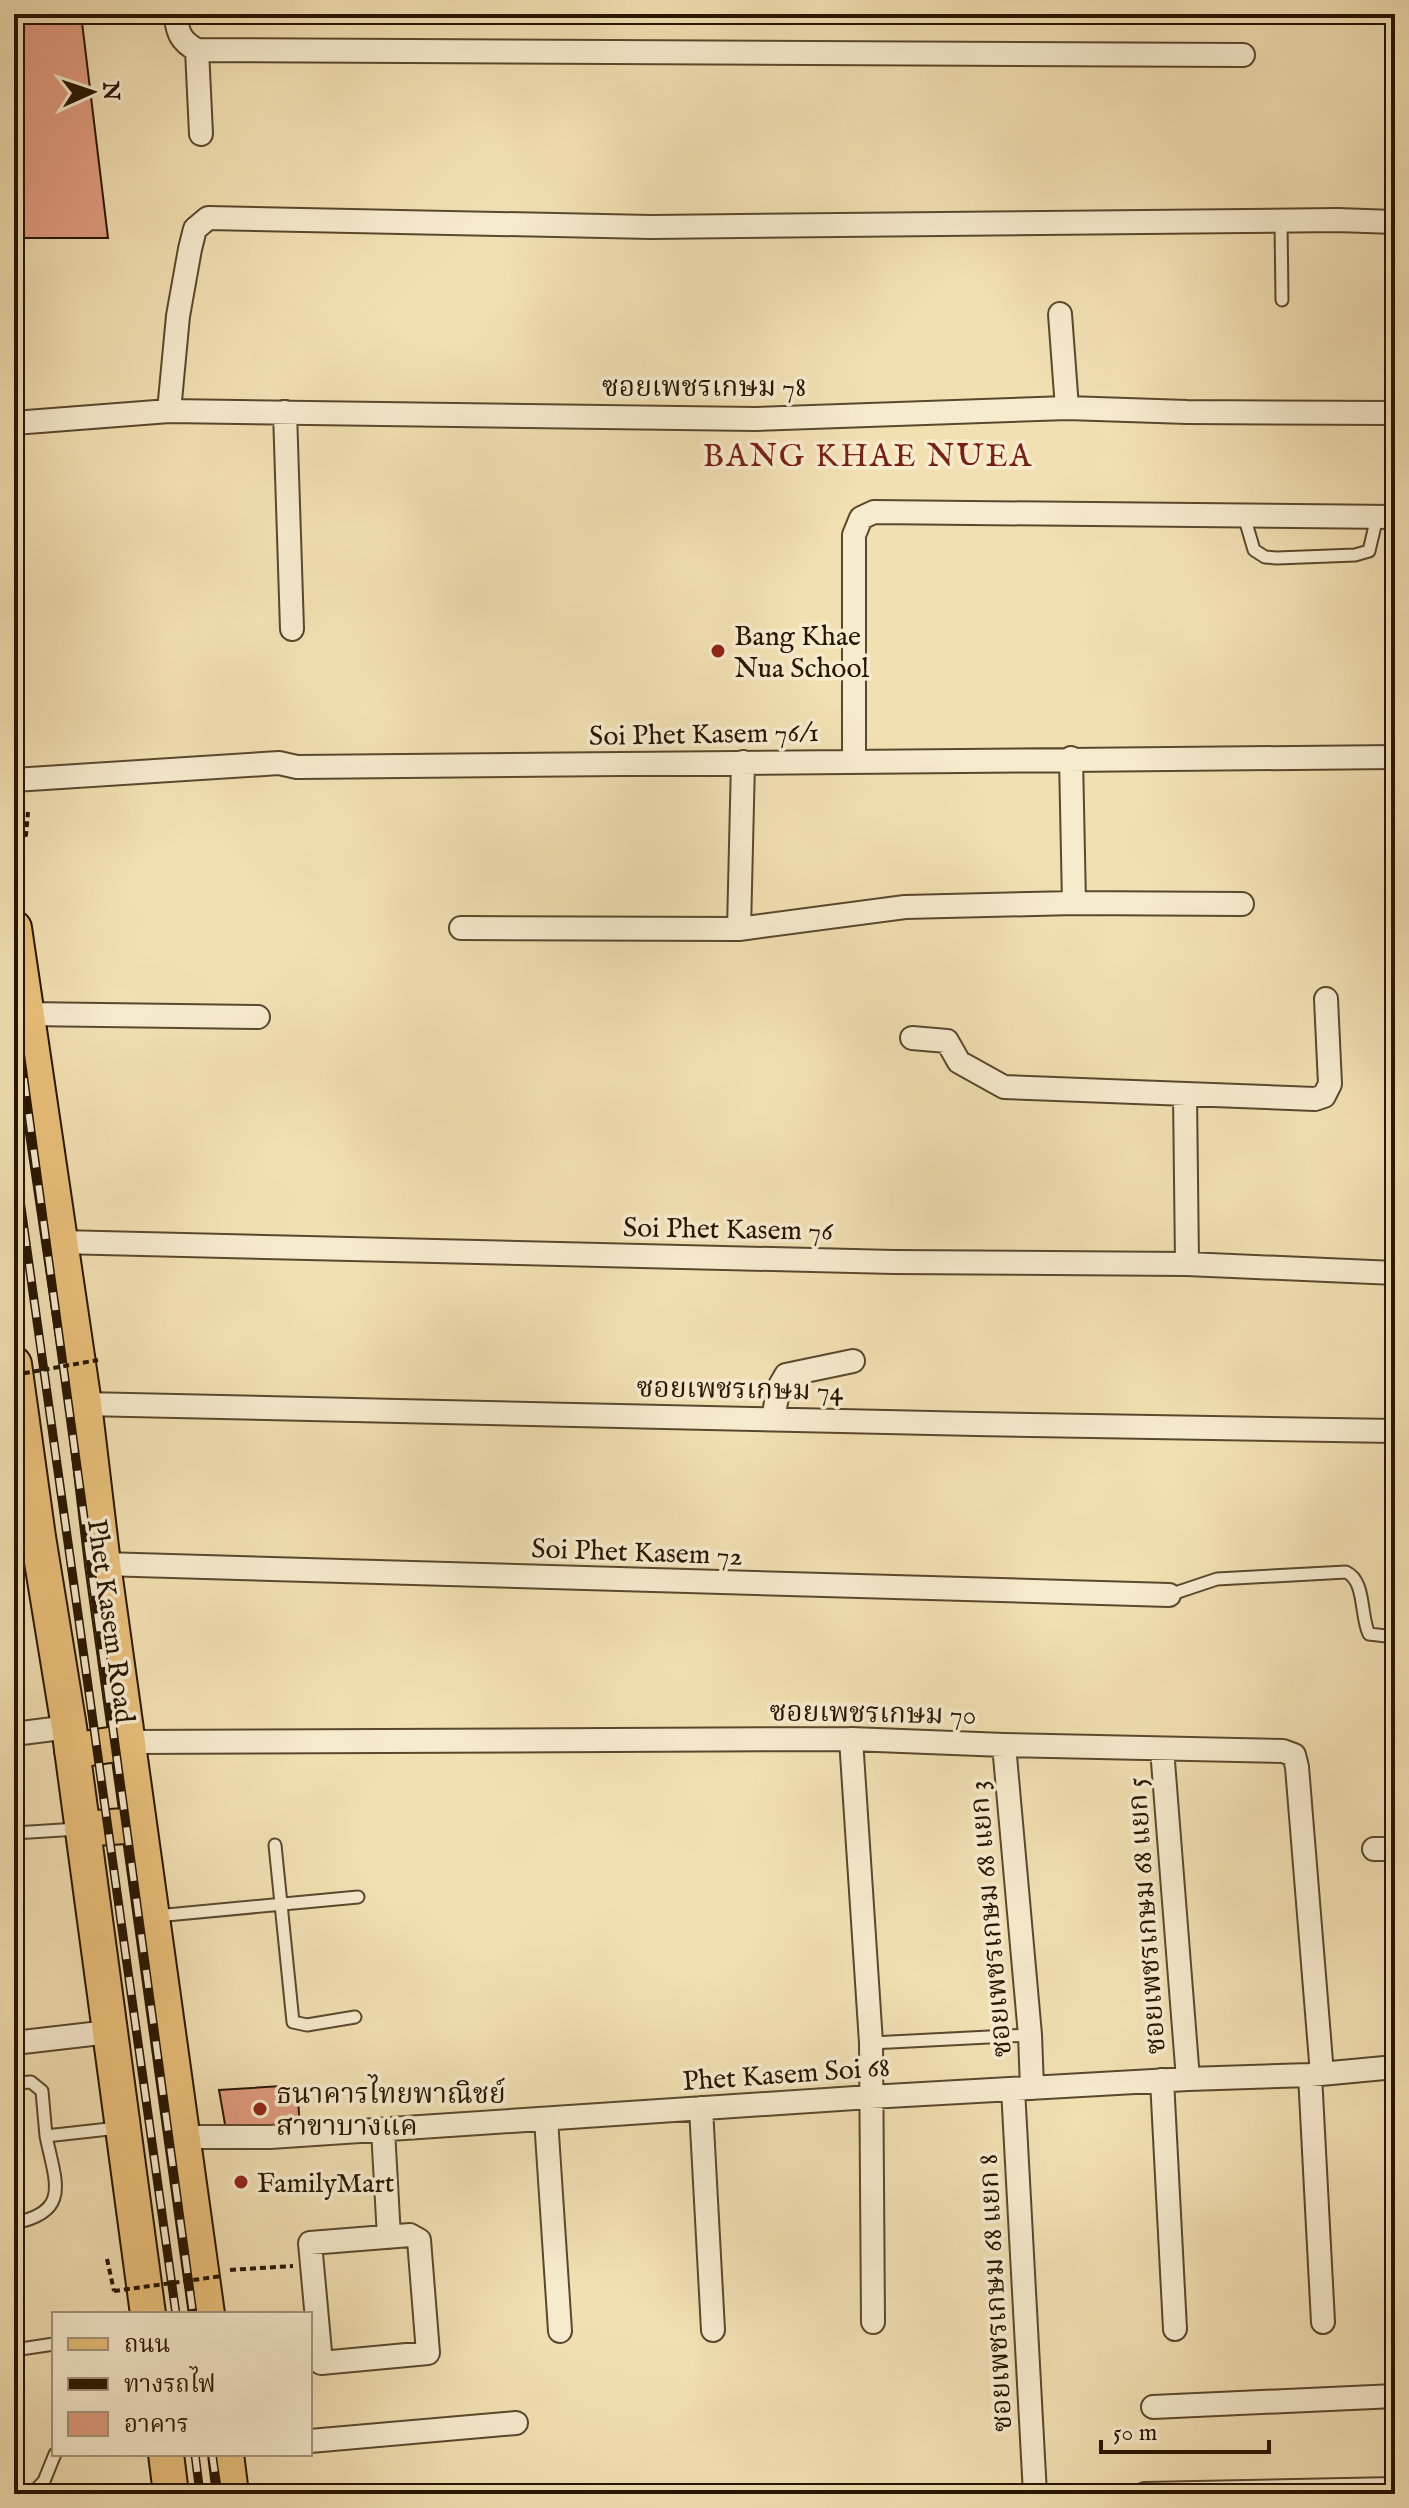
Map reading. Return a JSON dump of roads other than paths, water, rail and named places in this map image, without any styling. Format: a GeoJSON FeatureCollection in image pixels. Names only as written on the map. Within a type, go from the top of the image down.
{"type":"FeatureCollection","features":[{"type":"Feature","properties":{"kind":"main road","name":"Phet Kasem Road"},"geometry":{"type":"LineString","coordinates":[[14,928],[84,1404],[103,1564],[207,2312]]}},
{"type":"Feature","properties":{"kind":"main road","name":"Phet Kasem Road"},"geometry":{"type":"LineString","coordinates":[[14,1364],[26,1539],[71,1739],[148,2312]]}},
{"type":"Feature","properties":{"kind":"main road"},"geometry":{"type":"LineString","coordinates":[[71,1739],[128,1742]]}},
{"type":"Feature","properties":{"kind":"main road"},"geometry":{"type":"LineString","coordinates":[[82,1829],[139,1825]]}},
{"type":"Feature","properties":{"kind":"main road"},"geometry":{"type":"LineString","coordinates":[[166,2456],[171,2494]]}},
{"type":"Feature","properties":{"kind":"main road"},"geometry":{"type":"LineString","coordinates":[[226,2456],[231,2494]]}},
{"type":"Feature","properties":{"kind":"street"},"geometry":{"type":"LineString","coordinates":[[175,14],[177,31],[184,43],[197,50],[1243,55]]}},
{"type":"Feature","properties":{"kind":"street"},"geometry":{"type":"LineString","coordinates":[[197,50],[201,134]]}},
{"type":"Feature","properties":{"kind":"street"},"geometry":{"type":"LineString","coordinates":[[169,411],[178,316],[190,249],[195,229],[208,218],[651,227],[1395,222]]}},
{"type":"Feature","properties":{"kind":"street"},"geometry":{"type":"LineString","coordinates":[[1060,314],[1067,408]]}},
{"type":"Feature","properties":{"kind":"street","name":"ซอยเพชรเกษม 78"},"geometry":{"type":"LineString","coordinates":[[14,423],[169,411],[755,419],[1067,408],[1395,413]]}},
{"type":"Feature","properties":{"kind":"street"},"geometry":{"type":"LineString","coordinates":[[285,412],[292,629]]}},
{"type":"Feature","properties":{"kind":"street"},"geometry":{"type":"LineString","coordinates":[[854,761],[854,535],[861,518],[874,512],[1386,517]]}},
{"type":"Feature","properties":{"kind":"street","name":"Soi Phet Kasem 76/1"},"geometry":{"type":"LineString","coordinates":[[14,780],[279,763],[297,767],[1395,757]]}},
{"type":"Feature","properties":{"kind":"street"},"geometry":{"type":"LineString","coordinates":[[1071,758],[1074,903]]}},
{"type":"Feature","properties":{"kind":"street"},"geometry":{"type":"LineString","coordinates":[[739,929],[743,762]]}},
{"type":"Feature","properties":{"kind":"street"},"geometry":{"type":"LineString","coordinates":[[461,928],[739,929],[905,907],[1074,903],[1242,904]]}},
{"type":"Feature","properties":{"kind":"street"},"geometry":{"type":"LineString","coordinates":[[912,1038],[947,1041],[959,1062],[1004,1087],[1315,1099],[1324,1096],[1330,1084],[1326,999]]}},
{"type":"Feature","properties":{"kind":"street"},"geometry":{"type":"LineString","coordinates":[[25,1014],[258,1017]]}},
{"type":"Feature","properties":{"kind":"street"},"geometry":{"type":"LineString","coordinates":[[1185,1094],[1187,1264]]}},
{"type":"Feature","properties":{"kind":"street","name":"Soi Phet Kasem 76"},"geometry":{"type":"LineString","coordinates":[[60,1242],[894,1262],[1187,1264],[1395,1273]]}},
{"type":"Feature","properties":{"kind":"street"},"geometry":{"type":"LineString","coordinates":[[773,1418],[779,1387],[786,1375],[853,1361]]}},
{"type":"Feature","properties":{"kind":"street","name":"ซอยเพชรเกษม 74"},"geometry":{"type":"LineString","coordinates":[[84,1404],[1395,1431]]}},
{"type":"Feature","properties":{"kind":"street","name":"Soi Phet Kasem 72"},"geometry":{"type":"LineString","coordinates":[[103,1564],[1169,1595]]}},
{"type":"Feature","properties":{"kind":"street"},"geometry":{"type":"LineString","coordinates":[[14,1734],[71,1739]]}},
{"type":"Feature","properties":{"kind":"street"},"geometry":{"type":"LineString","coordinates":[[851,1739],[871,2043],[873,2322]]}},
{"type":"Feature","properties":{"kind":"street","name":"ซอยเพชรเกษม 70"},"geometry":{"type":"LineString","coordinates":[[128,1742],[851,1739],[1283,1751],[1294,1755],[1316,2075]]}},
{"type":"Feature","properties":{"kind":"street","name":"ซอยเพชรเกษม 68 แยก 3"},"geometry":{"type":"LineString","coordinates":[[1004,1745],[1030,2035],[1023,2088]]}},
{"type":"Feature","properties":{"kind":"street","name":"ซอยเพชรเกษม 68 แยก 5"},"geometry":{"type":"LineString","coordinates":[[1162,1749],[1188,2079]]}},
{"type":"Feature","properties":{"kind":"street"},"geometry":{"type":"LineString","coordinates":[[14,2043],[109,2032]]}},
{"type":"Feature","properties":{"kind":"street","name":"Phet Kasem Soi 68"},"geometry":{"type":"LineString","coordinates":[[182,2137],[270,2137],[870,2097],[1162,2080],[1316,2075],[1395,2067]]}},
{"type":"Feature","properties":{"kind":"street"},"geometry":{"type":"LineString","coordinates":[[1316,2075],[1323,2322]]}},
{"type":"Feature","properties":{"kind":"street"},"geometry":{"type":"LineString","coordinates":[[1162,2080],[1175,2329]]}},
{"type":"Feature","properties":{"kind":"street","name":"ซอยเพชรเกษม 68 แยก 8"},"geometry":{"type":"LineString","coordinates":[[1023,2088],[1035,2494]]}},
{"type":"Feature","properties":{"kind":"street"},"geometry":{"type":"LineString","coordinates":[[701,2108],[713,2330]]}},
{"type":"Feature","properties":{"kind":"street"},"geometry":{"type":"LineString","coordinates":[[546,2119],[560,2331]]}},
{"type":"Feature","properties":{"kind":"street"},"geometry":{"type":"LineString","coordinates":[[383,2130],[389,2237]]}},
{"type":"Feature","properties":{"kind":"street"},"geometry":{"type":"LineString","coordinates":[[410,2235],[419,2240],[429,2351],[425,2355],[321,2363],[310,2243],[389,2237],[410,2235]]}},
{"type":"Feature","properties":{"kind":"street"},"geometry":{"type":"LineString","coordinates":[[1153,2407],[1395,2396]]}},
{"type":"Feature","properties":{"kind":"street"},"geometry":{"type":"LineString","coordinates":[[312,2441],[516,2423]]}},
{"type":"Feature","properties":{"kind":"street"},"geometry":{"type":"LineString","coordinates":[[1145,2494],[1395,2489]]}},
{"type":"Feature","properties":{"kind":"lane"},"geometry":{"type":"LineString","coordinates":[[1281,221],[1282,300]]}},
{"type":"Feature","properties":{"kind":"lane"},"geometry":{"type":"LineString","coordinates":[[1244,516],[1254,550],[1265,557],[1277,558],[1355,555],[1369,551],[1386,517]]}},
{"type":"Feature","properties":{"kind":"lane"},"geometry":{"type":"LineString","coordinates":[[1169,1595],[1217,1579],[1346,1572],[1353,1575],[1357,1582],[1369,1634],[1395,1637]]}},
{"type":"Feature","properties":{"kind":"lane"},"geometry":{"type":"LineString","coordinates":[[14,1833],[82,1829]]}},
{"type":"Feature","properties":{"kind":"lane"},"geometry":{"type":"LineString","coordinates":[[275,1845],[293,2022],[307,2025],[355,2017]]}},
{"type":"Feature","properties":{"kind":"lane"},"geometry":{"type":"LineString","coordinates":[[152,1916],[358,1897]]}},
{"type":"Feature","properties":{"kind":"lane"},"geometry":{"type":"LineString","coordinates":[[871,2043],[1030,2035]]}},
{"type":"Feature","properties":{"kind":"lane"},"geometry":{"type":"LineString","coordinates":[[14,2083],[31,2082],[42,2091],[46,2136],[56,2182],[56,2199],[47,2213],[14,2223]]}},
{"type":"Feature","properties":{"kind":"lane"},"geometry":{"type":"LineString","coordinates":[[46,2136],[122,2127]]}},
{"type":"Feature","properties":{"kind":"lane"},"geometry":{"type":"LineString","coordinates":[[14,2350],[52,2344]]}},
{"type":"Feature","properties":{"kind":"lane"},"geometry":{"type":"LineString","coordinates":[[32,2494],[44,2481],[54,2456]]}},
{"type":"Feature","properties":{"kind":"railway"},"geometry":{"type":"LineString","coordinates":[[14,1007],[193,2312]]}},
{"type":"Feature","properties":{"kind":"railway"},"geometry":{"type":"LineString","coordinates":[[14,1157],[176,2312]]}},
{"type":"Feature","properties":{"kind":"railway"},"geometry":{"type":"LineString","coordinates":[[195,2456],[200,2494]]}},
{"type":"Feature","properties":{"kind":"railway"},"geometry":{"type":"LineString","coordinates":[[212,2456],[218,2494]]}},
{"type":"Feature","properties":{"kind":"place","name":"Bang Khae Nua School"},"geometry":{"type":"Point","coordinates":[718,651]}},
{"type":"Feature","properties":{"kind":"place","name":"ธนาคารไทยพาณิชย์ สาขาบางแค"},"geometry":{"type":"Point","coordinates":[260,2109]}},
{"type":"Feature","properties":{"kind":"place","name":"FamilyMart"},"geometry":{"type":"Point","coordinates":[241,2182]}},
{"type":"Feature","properties":{"kind":"district","name":"BANG KHAE NUEA"},"geometry":{"type":"Point","coordinates":[868,455]}}]}
